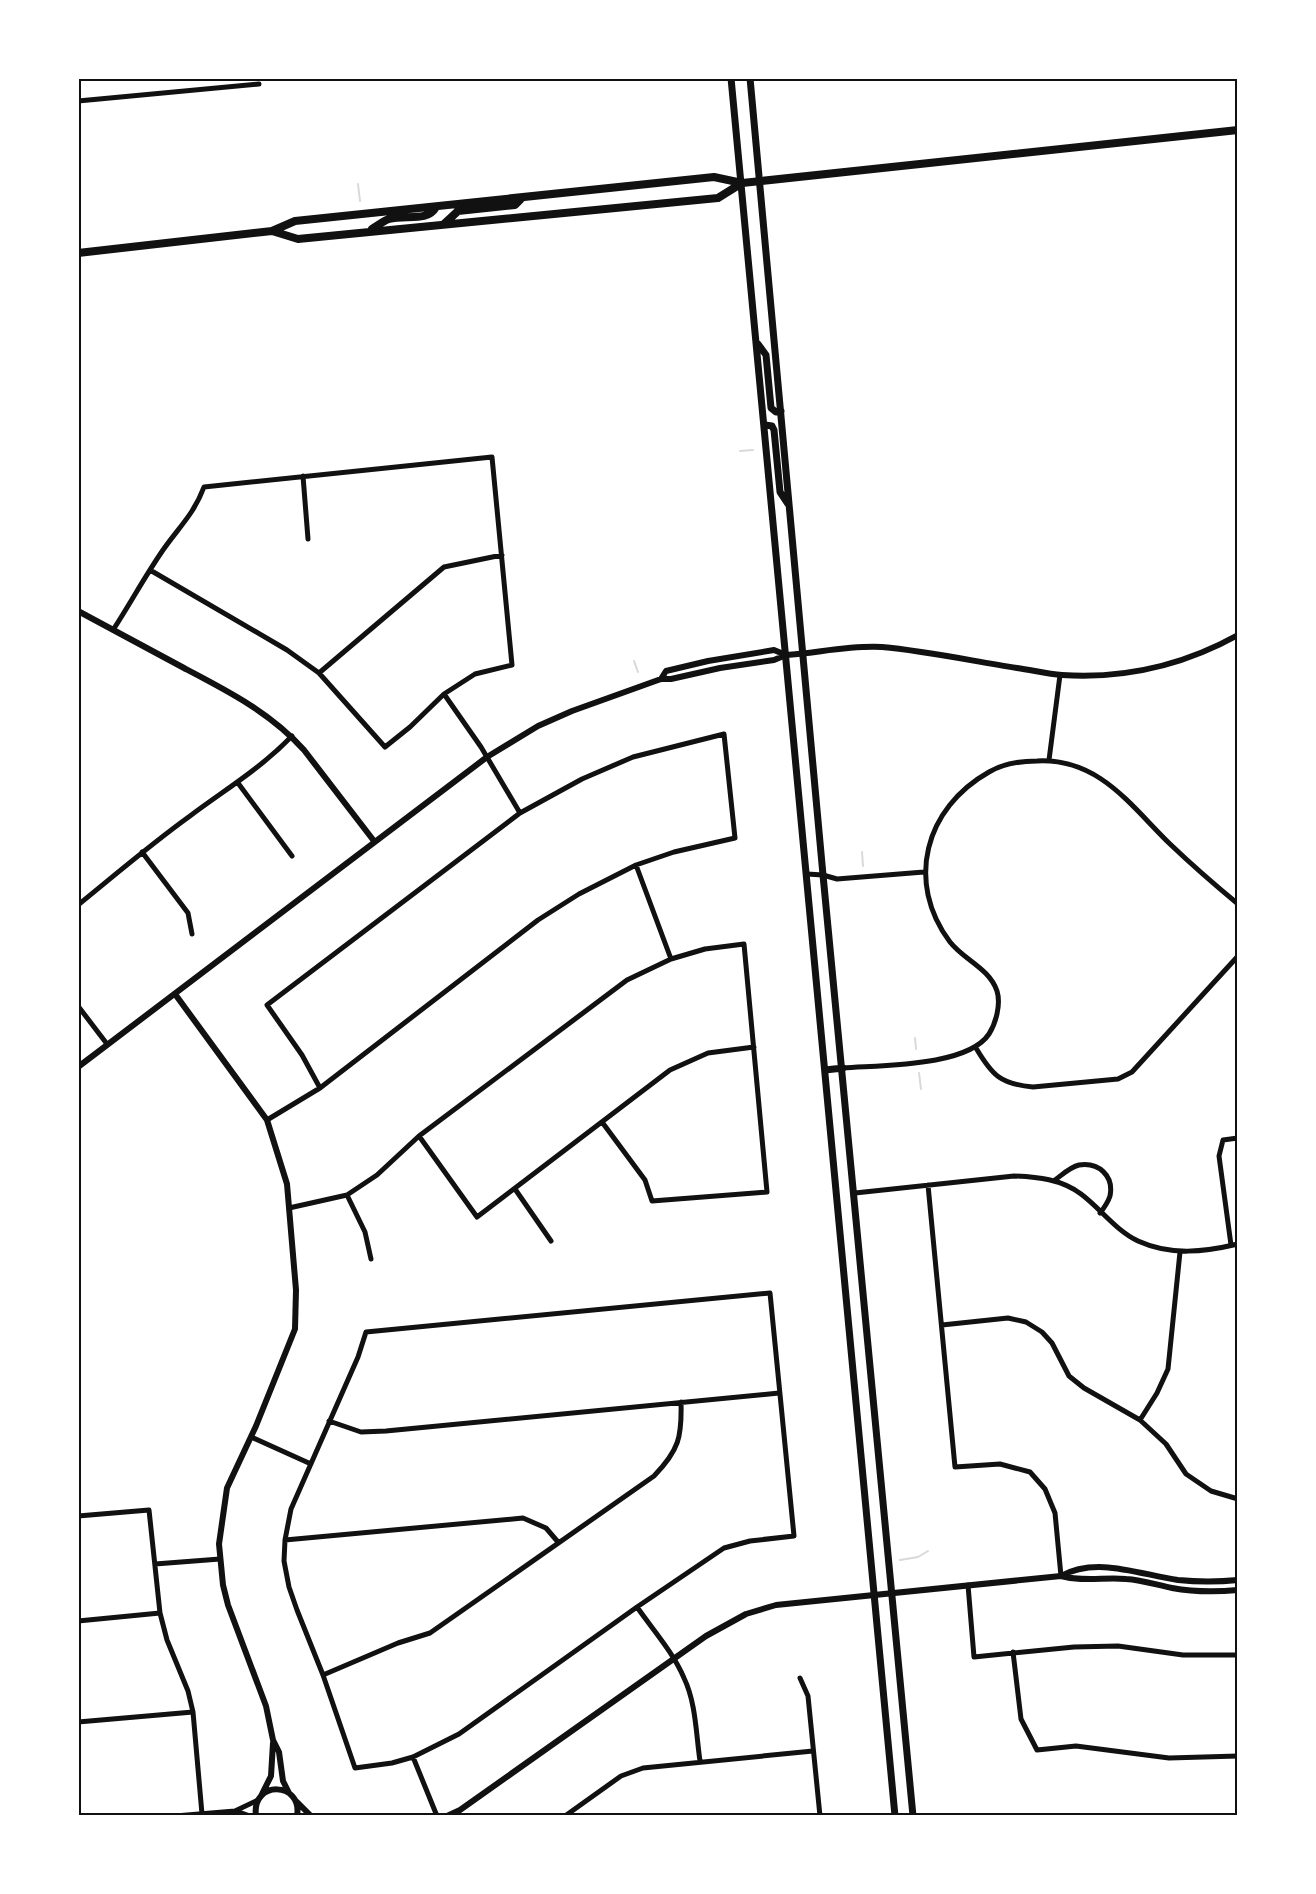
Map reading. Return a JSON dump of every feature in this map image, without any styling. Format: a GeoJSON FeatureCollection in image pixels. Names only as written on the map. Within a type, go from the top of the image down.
{"type":"FeatureCollection","features":[{"type":"Feature","properties":{"kind":"main road"},"geometry":{"type":"LineString","coordinates":[[731,78],[876,1594],[895,1816]]}},
{"type":"Feature","properties":{"kind":"main road"},"geometry":{"type":"LineString","coordinates":[[750,78],[823,874],[914,1816]]}},
{"type":"Feature","properties":{"kind":"main road"},"geometry":{"type":"LineString","coordinates":[[78,253],[272,231],[295,221],[714,177],[742,183],[1238,130]]}},
{"type":"Feature","properties":{"kind":"main road"},"geometry":{"type":"LineString","coordinates":[[272,231],[298,239],[718,198],[742,183]]}},
{"type":"Feature","properties":{"kind":"main road"},"geometry":{"type":"LineString","coordinates":[[444,224],[458,211],[515,205],[522,198]]}},
{"type":"Feature","properties":{"kind":"main road"},"geometry":{"type":"LineString","coordinates":[[369,231],[390,219],[427,216],[436,207]]}},
{"type":"Feature","properties":{"kind":"main road"},"geometry":{"type":"LineString","coordinates":[[757,342],[766,355],[771,408],[776,412],[781,411]]}},
{"type":"Feature","properties":{"kind":"main road"},"geometry":{"type":"LineString","coordinates":[[765,425],[772,426],[774,430],[780,492],[790,506]]}},
{"type":"Feature","properties":{"kind":"main road"},"geometry":{"type":"LineString","coordinates":[[825,1070],[843,1068]]}},
{"type":"Feature","properties":{"kind":"street"},"geometry":{"type":"LineString","coordinates":[[78,101],[259,84]]}},
{"type":"Feature","properties":{"kind":"street"},"geometry":{"type":"LineString","coordinates":[[113,630],[150,570],[198,505],[204,487],[492,457],[512,665],[475,674],[444,694],[410,727],[385,747],[319,673],[287,650],[150,570]]}},
{"type":"Feature","properties":{"kind":"street"},"geometry":{"type":"LineString","coordinates":[[303,476],[308,539]]}},
{"type":"Feature","properties":{"kind":"street"},"geometry":{"type":"LineString","coordinates":[[319,673],[444,567],[502,555]]}},
{"type":"Feature","properties":{"kind":"street"},"geometry":{"type":"LineString","coordinates":[[78,611],[238,697],[265,714],[292,736],[317,765],[374,841]]}},
{"type":"Feature","properties":{"kind":"street"},"geometry":{"type":"LineString","coordinates":[[78,1067],[487,757],[547,722],[614,694],[661,679],[671,680],[720,668],[774,660],[786,655],[864,647],[1060,675],[1121,674],[1158,668],[1209,650],[1238,635]]}},
{"type":"Feature","properties":{"kind":"street"},"geometry":{"type":"LineString","coordinates":[[1049,760],[1060,675]]}},
{"type":"Feature","properties":{"kind":"street"},"geometry":{"type":"LineString","coordinates":[[444,694],[487,757],[520,813]]}},
{"type":"Feature","properties":{"kind":"street"},"geometry":{"type":"LineString","coordinates":[[267,1120],[321,1088],[538,920],[605,879],[674,852],[735,838],[724,734],[633,757],[582,779],[520,813],[267,1005],[302,1055],[321,1088]]}},
{"type":"Feature","properties":{"kind":"street"},"geometry":{"type":"LineString","coordinates":[[78,905],[142,852],[276,753],[292,736]]}},
{"type":"Feature","properties":{"kind":"street"},"geometry":{"type":"LineString","coordinates":[[843,1068],[938,1060],[976,1048],[988,1035],[998,1007],[997,992],[984,971],[952,944],[941,929],[927,894],[924,872],[931,843],[942,817],[970,784],[988,772],[1010,763],[1049,760],[1071,763],[1100,777],[1238,904]]}},
{"type":"Feature","properties":{"kind":"street"},"geometry":{"type":"LineString","coordinates":[[238,783],[292,856]]}},
{"type":"Feature","properties":{"kind":"street"},"geometry":{"type":"LineString","coordinates":[[142,852],[188,913],[192,934]]}},
{"type":"Feature","properties":{"kind":"street"},"geometry":{"type":"LineString","coordinates":[[636,865],[671,959]]}},
{"type":"Feature","properties":{"kind":"street"},"geometry":{"type":"LineString","coordinates":[[807,874],[823,874],[837,879],[924,872]]}},
{"type":"Feature","properties":{"kind":"street"},"geometry":{"type":"LineString","coordinates":[[289,1208],[347,1195],[377,1175],[419,1136],[627,980],[671,959],[705,949],[744,944],[767,1192],[652,1201],[645,1180],[602,1122]]}},
{"type":"Feature","properties":{"kind":"street"},"geometry":{"type":"LineString","coordinates":[[976,1048],[990,1070],[1009,1084],[1019,1086],[1033,1087],[1108,1080],[1125,1076],[1132,1072],[1238,956]]}},
{"type":"Feature","properties":{"kind":"street"},"geometry":{"type":"LineString","coordinates":[[175,994],[267,1120],[283,1168],[289,1208],[296,1290],[295,1329],[251,1437],[227,1488],[220,1529],[220,1559],[228,1605],[266,1706],[273,1740],[271,1776],[255,1807],[256,1816]]}},
{"type":"Feature","properties":{"kind":"street"},"geometry":{"type":"LineString","coordinates":[[78,1006],[107,1044]]}},
{"type":"Feature","properties":{"kind":"street"},"geometry":{"type":"LineString","coordinates":[[419,1136],[477,1217],[670,1070],[708,1053],[754,1047]]}},
{"type":"Feature","properties":{"kind":"street"},"geometry":{"type":"LineString","coordinates":[[855,1193],[1014,1176],[1055,1180],[1081,1194],[1100,1213],[1137,1240],[1180,1252],[1199,1252],[1235,1245],[1219,1156],[1223,1140],[1238,1138]]}},
{"type":"Feature","properties":{"kind":"street"},"geometry":{"type":"LineString","coordinates":[[1055,1180],[1077,1166],[1087,1165],[1103,1171],[1108,1178],[1110,1195],[1100,1213]]}},
{"type":"Feature","properties":{"kind":"street"},"geometry":{"type":"LineString","coordinates":[[928,1185],[955,1467],[1000,1464],[1030,1472],[1045,1488],[1055,1513],[1061,1576]]}},
{"type":"Feature","properties":{"kind":"street"},"geometry":{"type":"LineString","coordinates":[[515,1189],[550,1241]]}},
{"type":"Feature","properties":{"kind":"street"},"geometry":{"type":"LineString","coordinates":[[347,1195],[364,1232],[371,1259]]}},
{"type":"Feature","properties":{"kind":"street"},"geometry":{"type":"LineString","coordinates":[[1140,1420],[1157,1393],[1168,1369],[1180,1252]]}},
{"type":"Feature","properties":{"kind":"street"},"geometry":{"type":"LineString","coordinates":[[770,1293],[779,1393],[794,1536],[750,1541],[724,1548],[459,1734],[413,1757],[392,1763],[355,1768],[289,1587],[284,1561],[285,1540],[291,1509],[358,1357],[366,1332],[770,1293]]}},
{"type":"Feature","properties":{"kind":"street"},"geometry":{"type":"LineString","coordinates":[[942,1325],[1008,1318],[1026,1322],[1042,1332],[1052,1343],[1069,1376],[1084,1389],[1140,1420],[1166,1444],[1186,1474],[1211,1491],[1238,1499]]}},
{"type":"Feature","properties":{"kind":"street"},"geometry":{"type":"LineString","coordinates":[[330,1422],[361,1432],[386,1431],[779,1393]]}},
{"type":"Feature","properties":{"kind":"street"},"geometry":{"type":"LineString","coordinates":[[323,1675],[398,1643],[429,1633],[654,1476],[675,1450],[682,1429],[681,1402]]}},
{"type":"Feature","properties":{"kind":"street"},"geometry":{"type":"LineString","coordinates":[[251,1437],[311,1464]]}},
{"type":"Feature","properties":{"kind":"street"},"geometry":{"type":"LineString","coordinates":[[78,1516],[149,1510],[160,1613],[167,1640],[188,1691],[193,1712],[202,1814]]}},
{"type":"Feature","properties":{"kind":"street"},"geometry":{"type":"LineString","coordinates":[[285,1540],[524,1518],[546,1528],[558,1542]]}},
{"type":"Feature","properties":{"kind":"street"},"geometry":{"type":"LineString","coordinates":[[155,1564],[220,1559]]}},
{"type":"Feature","properties":{"kind":"street"},"geometry":{"type":"LineString","coordinates":[[1061,1576],[1072,1570],[1105,1568],[1133,1570],[1189,1581],[1238,1580]]}},
{"type":"Feature","properties":{"kind":"street"},"geometry":{"type":"LineString","coordinates":[[447,1816],[460,1810],[730,1622],[760,1608],[807,1600],[1061,1576],[1072,1579],[1129,1579],[1173,1588],[1203,1591],[1238,1590]]}},
{"type":"Feature","properties":{"kind":"street"},"geometry":{"type":"LineString","coordinates":[[968,1585],[974,1657],[1074,1647],[1118,1646],[1183,1655],[1238,1655]]}},
{"type":"Feature","properties":{"kind":"street"},"geometry":{"type":"LineString","coordinates":[[637,1607],[675,1660],[685,1679],[692,1701],[699,1761]]}},
{"type":"Feature","properties":{"kind":"street"},"geometry":{"type":"LineString","coordinates":[[78,1621],[160,1613]]}},
{"type":"Feature","properties":{"kind":"street"},"geometry":{"type":"LineString","coordinates":[[1012,1652],[1021,1719],[1037,1750],[1076,1746],[1169,1758],[1238,1756]]}},
{"type":"Feature","properties":{"kind":"street"},"geometry":{"type":"LineString","coordinates":[[800,1678],[807,1696],[820,1816]]}},
{"type":"Feature","properties":{"kind":"street"},"geometry":{"type":"LineString","coordinates":[[78,1722],[193,1712]]}},
{"type":"Feature","properties":{"kind":"street"},"geometry":{"type":"LineString","coordinates":[[273,1740],[279,1752],[283,1781],[289,1793],[311,1816]]}},
{"type":"Feature","properties":{"kind":"street"},"geometry":{"type":"LineString","coordinates":[[565,1816],[621,1776],[643,1768],[813,1751]]}},
{"type":"Feature","properties":{"kind":"street"},"geometry":{"type":"LineString","coordinates":[[413,1757],[437,1816]]}},
{"type":"Feature","properties":{"kind":"street"},"geometry":{"type":"LineString","coordinates":[[175,1816],[235,1811],[266,1792],[278,1789],[289,1793]]}},
{"type":"Feature","properties":{"kind":"street"},"geometry":{"type":"LineString","coordinates":[[294,1798],[297,1804],[297,1816]]}},
{"type":"Feature","properties":{"kind":"street"},"geometry":{"type":"LineString","coordinates":[[235,1811],[250,1816]]}},
{"type":"Feature","properties":{"kind":"waterway"},"geometry":{"type":"LineString","coordinates":[[358,184],[360,201]]}},
{"type":"Feature","properties":{"kind":"waterway"},"geometry":{"type":"LineString","coordinates":[[740,451],[753,450]]}},
{"type":"Feature","properties":{"kind":"waterway"},"geometry":{"type":"LineString","coordinates":[[634,661],[638,672]]}},
{"type":"Feature","properties":{"kind":"waterway"},"geometry":{"type":"LineString","coordinates":[[862,852],[863,866]]}},
{"type":"Feature","properties":{"kind":"waterway"},"geometry":{"type":"LineString","coordinates":[[915,1038],[916,1049]]}},
{"type":"Feature","properties":{"kind":"waterway"},"geometry":{"type":"LineString","coordinates":[[919,1073],[921,1089]]}},
{"type":"Feature","properties":{"kind":"waterway"},"geometry":{"type":"LineString","coordinates":[[900,1560],[918,1557],[928,1551]]}}]}
